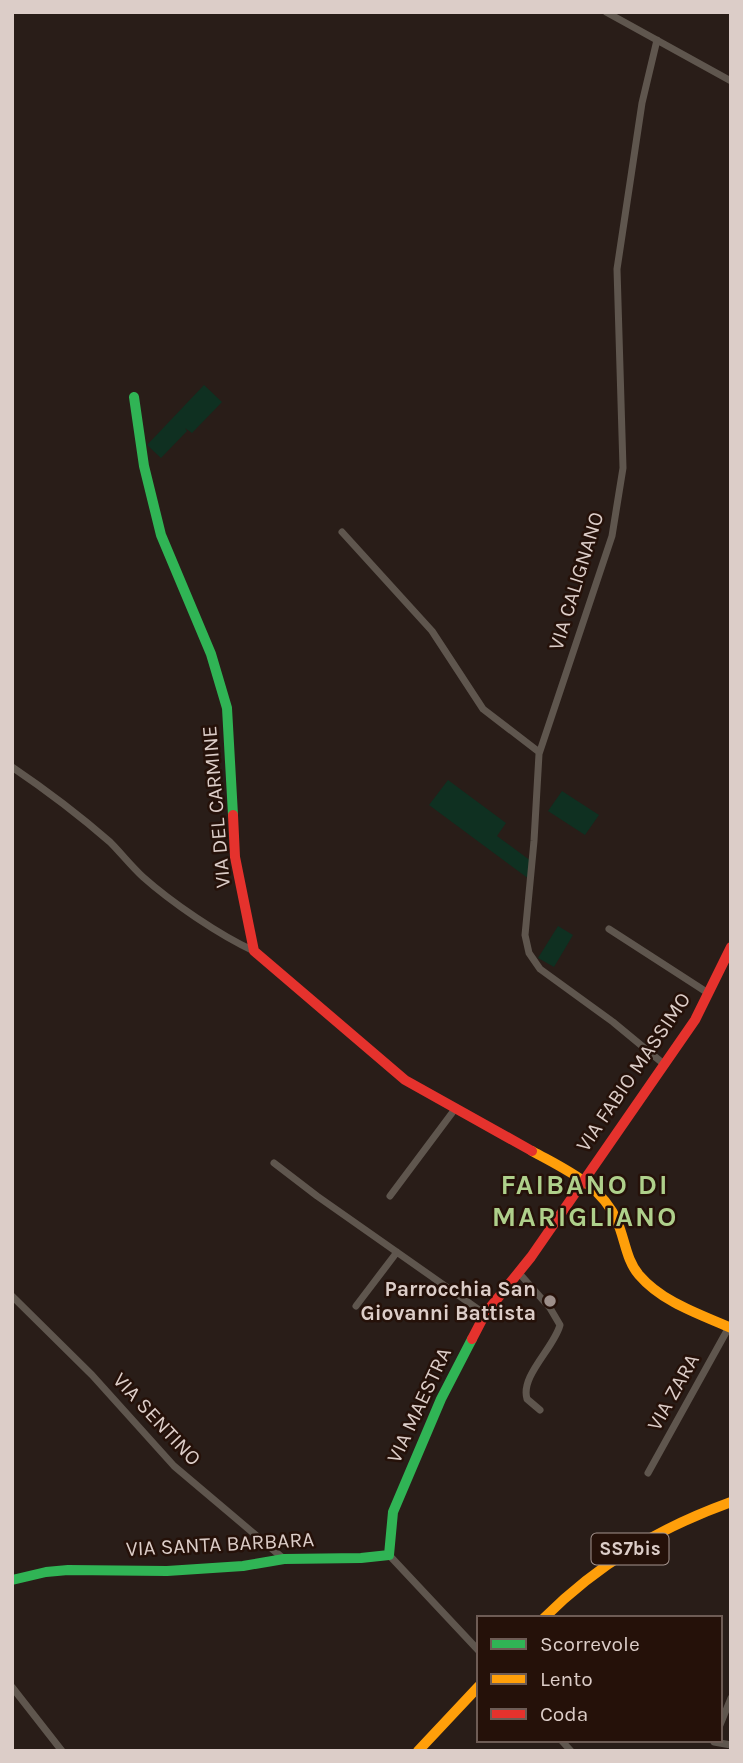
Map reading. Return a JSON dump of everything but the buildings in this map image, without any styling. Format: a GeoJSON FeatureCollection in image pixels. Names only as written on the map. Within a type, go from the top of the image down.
{"type":"FeatureCollection","features":[{"type":"Feature","properties":{"kind":"street"},"geometry":{"type":"LineString","coordinates":[[606,12],[731,81]]}},
{"type":"Feature","properties":{"kind":"street","name":"VIA CALIGNANO"},"geometry":{"type":"LineString","coordinates":[[657,40],[642,103],[617,269],[623,468],[618,504],[612,536],[539,752],[525,935],[529,953],[536,964],[665,1065]]}},
{"type":"Feature","properties":{"kind":"street","name":"VIA DEL CARMINE"},"geometry":{"type":"LineString","coordinates":[[134,397],[144,466],[161,535],[211,654],[227,708],[235,857],[254,951]]}},
{"type":"Feature","properties":{"kind":"street"},"geometry":{"type":"LineString","coordinates":[[342,532],[424,620],[447,650],[483,709],[539,752]]}},
{"type":"Feature","properties":{"kind":"street"},"geometry":{"type":"LineString","coordinates":[[12,767],[111,843],[164,894],[254,951],[405,1080],[583,1180],[602,1198],[617,1219],[630,1262],[645,1282],[663,1296],[730,1328]]}},
{"type":"Feature","properties":{"kind":"street"},"geometry":{"type":"LineString","coordinates":[[609,929],[708,993]]}},
{"type":"Feature","properties":{"kind":"street","name":"VIA FABIO MASSIMO"},"geometry":{"type":"LineString","coordinates":[[583,1180],[695,1020],[731,947]]}},
{"type":"Feature","properties":{"kind":"street"},"geometry":{"type":"LineString","coordinates":[[390,1196],[456,1109]]}},
{"type":"Feature","properties":{"kind":"street"},"geometry":{"type":"LineString","coordinates":[[274,1163],[485,1314]]}},
{"type":"Feature","properties":{"kind":"street","name":"VIA MAESTRA"},"geometry":{"type":"LineString","coordinates":[[390,1555],[391,1521],[397,1500],[441,1399],[485,1314],[519,1273],[583,1180]]}},
{"type":"Feature","properties":{"kind":"street"},"geometry":{"type":"LineString","coordinates":[[356,1306],[397,1252]]}},
{"type":"Feature","properties":{"kind":"street"},"geometry":{"type":"LineString","coordinates":[[519,1273],[550,1308],[560,1325],[556,1337],[526,1385],[527,1399],[540,1409]]}},
{"type":"Feature","properties":{"kind":"street","name":"VIA SENTINO"},"geometry":{"type":"LineString","coordinates":[[12,1296],[92,1375],[174,1466],[284,1559]]}},
{"type":"Feature","properties":{"kind":"street","name":"VIA ZARA"},"geometry":{"type":"LineString","coordinates":[[648,1474],[730,1328]]}},
{"type":"Feature","properties":{"kind":"street","name":"SS7bis"},"geometry":{"type":"LineString","coordinates":[[546,1616],[597,1570],[648,1539],[700,1513],[731,1503]]}},
{"type":"Feature","properties":{"kind":"street"},"geometry":{"type":"LineString","coordinates":[[390,1555],[477,1649]]}},
{"type":"Feature","properties":{"kind":"street","name":"VIA SANTA BARBARA"},"geometry":{"type":"LineString","coordinates":[[12,1580],[57,1571],[178,1570],[243,1566],[284,1559],[390,1555]]}},
{"type":"Feature","properties":{"kind":"street"},"geometry":{"type":"LineString","coordinates":[[12,1687],[62,1751]]}},
{"type":"Feature","properties":{"kind":"street"},"geometry":{"type":"LineString","coordinates":[[418,1751],[477,1688]]}},
{"type":"Feature","properties":{"kind":"street"},"geometry":{"type":"LineString","coordinates":[[722,1720],[731,1698]]}},
{"type":"Feature","properties":{"kind":"green space"},"geometry":{"type":"Polygon","coordinates":[[[204,385],[222,402],[192,433],[185,428],[187,431],[161,458],[147,445],[204,385]]]}},
{"type":"Feature","properties":{"kind":"green space"},"geometry":{"type":"Polygon","coordinates":[[[448,780],[506,823],[497,836],[531,861],[529,879],[429,805],[448,780]]]}},
{"type":"Feature","properties":{"kind":"green space"},"geometry":{"type":"Polygon","coordinates":[[[562,791],[599,815],[585,835],[548,811],[562,791]]]}},
{"type":"Feature","properties":{"kind":"green space"},"geometry":{"type":"Polygon","coordinates":[[[558,926],[573,935],[554,967],[538,958],[558,926]]]}},
{"type":"Feature","properties":{"kind":"traffic: fast"},"geometry":{"type":"LineString","coordinates":[[134,397],[144,466],[161,535],[211,654],[227,708],[233,815]]}},
{"type":"Feature","properties":{"kind":"traffic: fast"},"geometry":{"type":"LineString","coordinates":[[12,1580],[68,1570],[167,1571],[243,1566],[284,1559],[389,1555],[393,1512],[441,1399],[472,1339]]}},
{"type":"Feature","properties":{"kind":"traffic: slow"},"geometry":{"type":"LineString","coordinates":[[532,1151],[581,1179],[602,1197],[617,1221],[631,1263],[648,1284],[682,1306],[731,1328]]}},
{"type":"Feature","properties":{"kind":"traffic: slow"},"geometry":{"type":"LineString","coordinates":[[546,1616],[608,1564],[654,1536],[731,1502]]}},
{"type":"Feature","properties":{"kind":"traffic: slow"},"geometry":{"type":"LineString","coordinates":[[418,1751],[477,1688]]}},
{"type":"Feature","properties":{"kind":"traffic: jam"},"geometry":{"type":"LineString","coordinates":[[233,815],[235,857],[254,951],[405,1080],[532,1151]]}},
{"type":"Feature","properties":{"kind":"traffic: jam"},"geometry":{"type":"LineString","coordinates":[[472,1339],[485,1314],[531,1257],[695,1020],[731,947]]}},
{"type":"Feature","properties":{"kind":"place","name":"Parrocchia San Giovanni Battista"},"geometry":{"type":"Point","coordinates":[550,1301]}},
{"type":"Feature","properties":{"kind":"district","name":"FAIBANO DI MARIGLIANO"},"geometry":{"type":"Point","coordinates":[585,1200]}}]}
